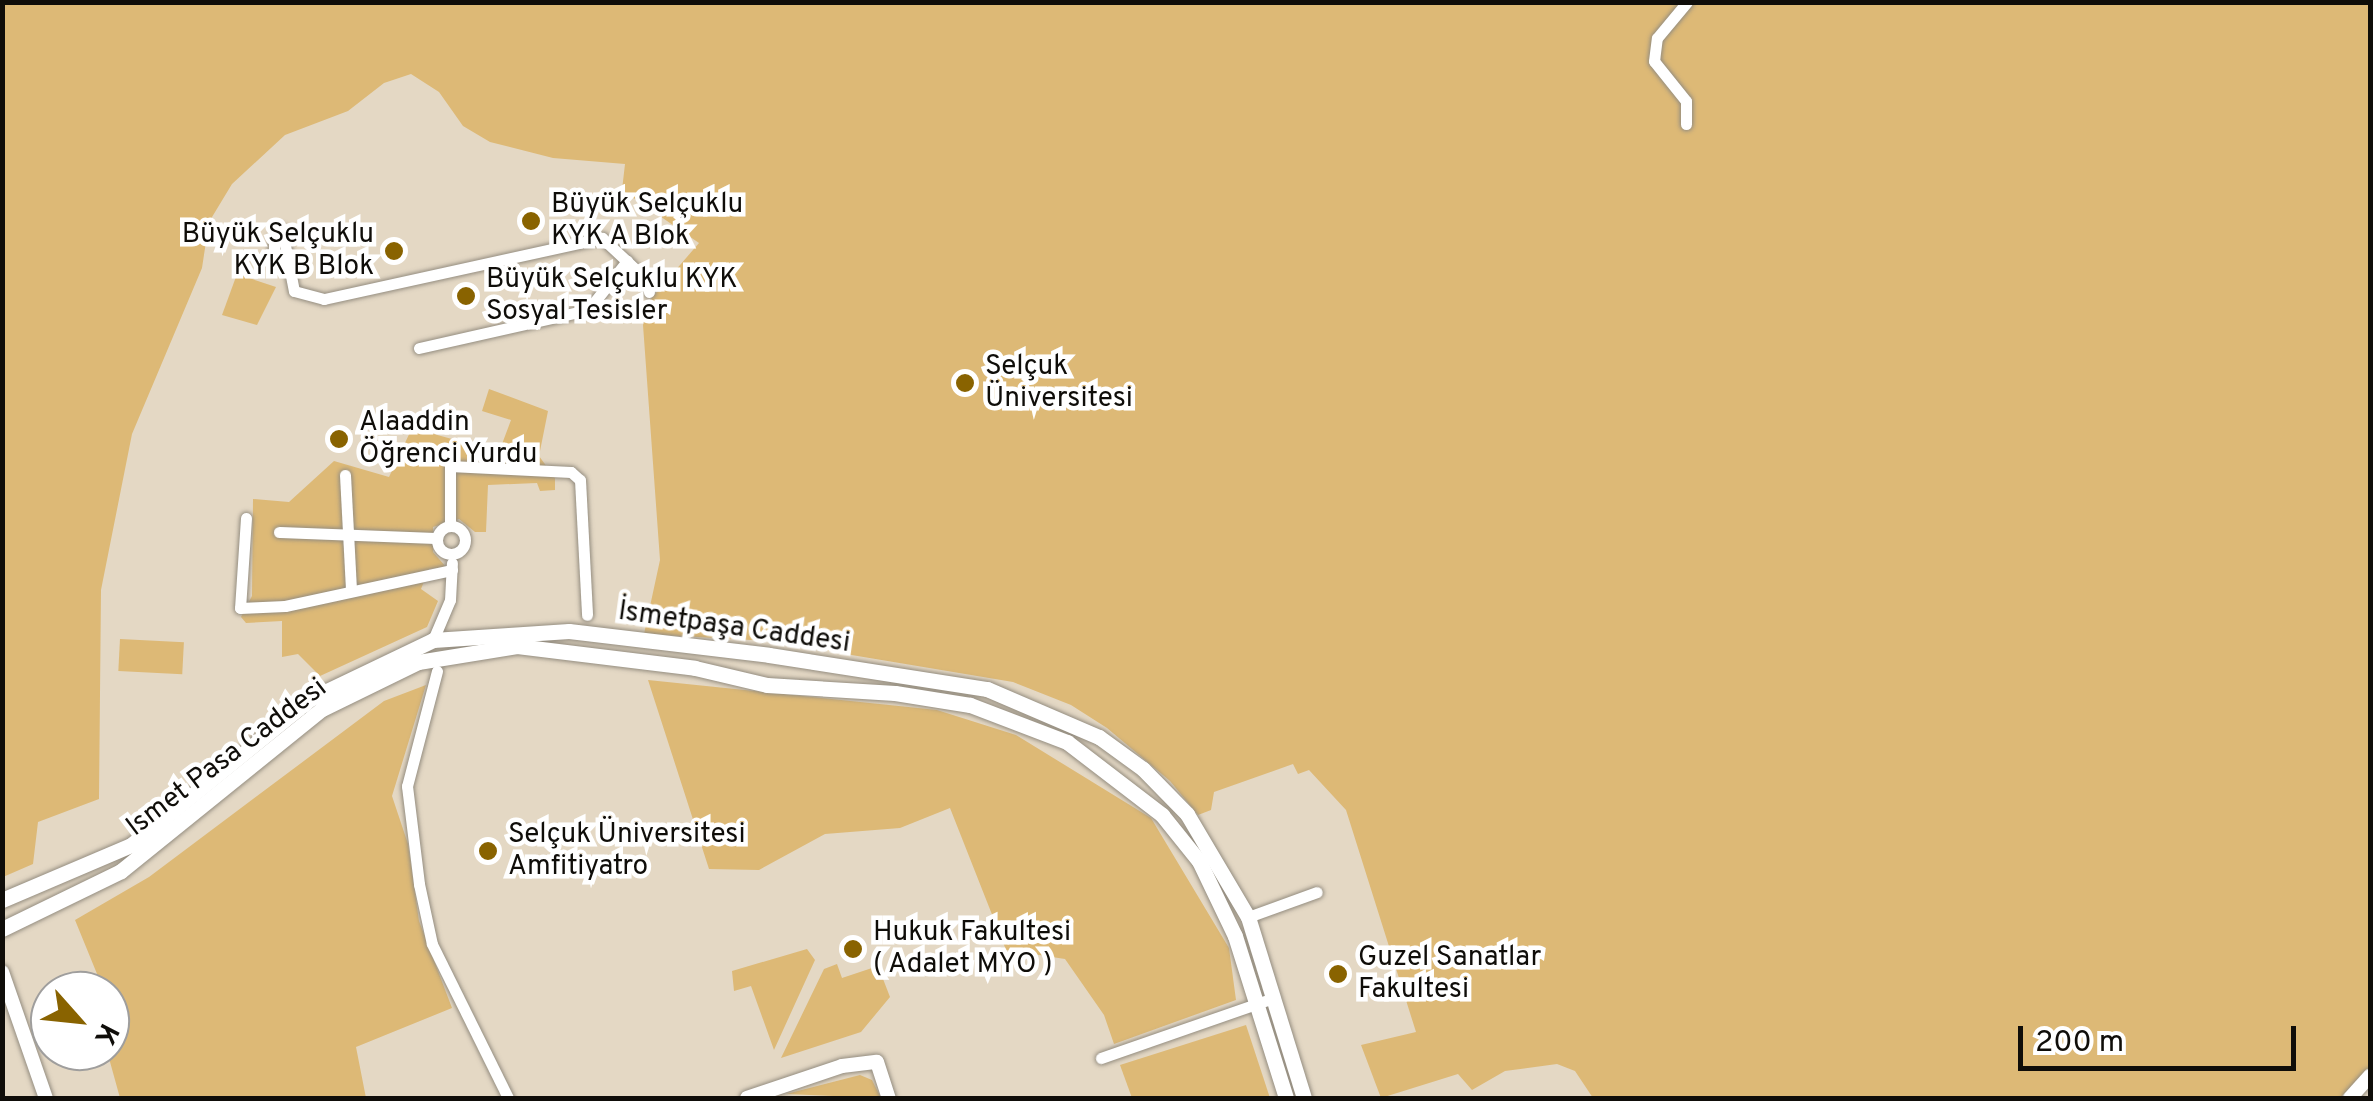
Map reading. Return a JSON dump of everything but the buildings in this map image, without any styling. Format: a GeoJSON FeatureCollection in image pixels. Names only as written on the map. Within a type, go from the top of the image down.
{"type":"FeatureCollection","features":[{"type":"Feature","properties":{"kind":"main road","name":"İsmetpaşa Caddesi"},"geometry":{"type":"LineString","coordinates":[[2,900],[131,845],[310,699],[433,640],[570,631],[633,642],[772,656],[987,689],[1099,737],[1186,814],[1248,917],[1304,1098]]}},
{"type":"Feature","properties":{"kind":"main road","name":"Ismet Pasa Caddesi"},"geometry":{"type":"LineString","coordinates":[[2,929],[121,871],[322,709],[418,662],[516,646],[767,684],[970,705],[1067,742],[1122,778],[1200,861],[1234,936],[1286,1098]]}},
{"type":"Feature","properties":{"kind":"main road"},"geometry":{"type":"LineString","coordinates":[[772,656],[786,672],[767,684],[754,667],[772,656]]}},
{"type":"Feature","properties":{"kind":"street"},"geometry":{"type":"LineString","coordinates":[[1686,124],[1686,101],[1654,61],[1665,24],[1687,2]]}},
{"type":"Feature","properties":{"kind":"street"},"geometry":{"type":"LineString","coordinates":[[285,264],[294,291],[310,300],[602,238],[648,281],[649,292]]}},
{"type":"Feature","properties":{"kind":"street"},"geometry":{"type":"LineString","coordinates":[[419,348],[588,310],[627,261]]}},
{"type":"Feature","properties":{"kind":"street"},"geometry":{"type":"LineString","coordinates":[[433,640],[450,600],[452,554],[466,540],[450,526],[450,466],[572,472],[580,480],[587,615]]}},
{"type":"Feature","properties":{"kind":"street"},"geometry":{"type":"LineString","coordinates":[[345,475],[351,592]]}},
{"type":"Feature","properties":{"kind":"street"},"geometry":{"type":"LineString","coordinates":[[246,518],[240,608],[351,592],[452,570]]}},
{"type":"Feature","properties":{"kind":"street"},"geometry":{"type":"LineString","coordinates":[[279,532],[436,538],[450,526]]}},
{"type":"Feature","properties":{"kind":"street"},"geometry":{"type":"LineString","coordinates":[[436,538],[441,550],[452,554]]}},
{"type":"Feature","properties":{"kind":"street"},"geometry":{"type":"LineString","coordinates":[[624,660],[633,642]]}},
{"type":"Feature","properties":{"kind":"street"},"geometry":{"type":"LineString","coordinates":[[437,671],[407,786],[419,884],[432,944],[508,1098]]}},
{"type":"Feature","properties":{"kind":"street"},"geometry":{"type":"LineString","coordinates":[[1248,917],[1317,892]]}},
{"type":"Feature","properties":{"kind":"street"},"geometry":{"type":"LineString","coordinates":[[2,972],[46,1098]]}},
{"type":"Feature","properties":{"kind":"street"},"geometry":{"type":"LineString","coordinates":[[1101,1058],[1257,1008],[1273,998]]}},
{"type":"Feature","properties":{"kind":"street"},"geometry":{"type":"LineString","coordinates":[[746,1098],[842,1066],[877,1062],[889,1098]]}},
{"type":"Feature","properties":{"kind":"street"},"geometry":{"type":"LineString","coordinates":[[2350,1098],[2370,1076]]}},
{"type":"Feature","properties":{"kind":"shaded area","name":"Selçuk Üniversitesi"},"geometry":{"type":"Polygon","coordinates":[[[2,3],[1518,3],[2370,823],[2370,1098],[3,1098],[2,3]]]}},
{"type":"Feature","properties":{"kind":"shaded area","name":"Selçuk Üniversitesi"},"geometry":{"type":"Polygon","coordinates":[[[3,3],[2370,3],[2370,1067],[2340,1098],[1593,1098],[1575,1071],[1557,1064],[1505,1071],[1472,1090],[1458,1074],[1381,1098],[1361,1045],[1416,1032],[1346,810],[1309,770],[1298,774],[1293,764],[1214,792],[1211,810],[1198,815],[1170,781],[1107,728],[1071,705],[1013,682],[768,641],[644,634],[660,560],[643,325],[649,301],[699,243],[622,190],[625,164],[553,158],[490,142],[463,126],[439,92],[411,74],[384,83],[348,111],[285,135],[232,184],[209,222],[202,268],[132,434],[101,590],[99,799],[38,822],[33,864],[3,877],[3,3]]]}},
{"type":"Feature","properties":{"kind":"shaded area"},"geometry":{"type":"Polygon","coordinates":[[[237,274],[276,287],[257,325],[222,315],[237,274]]]}},
{"type":"Feature","properties":{"kind":"shaded area"},"geometry":{"type":"Polygon","coordinates":[[[489,389],[548,411],[539,456],[555,478],[555,490],[540,491],[537,483],[488,485],[486,532],[475,532],[459,519],[433,527],[433,552],[446,567],[429,569],[421,589],[438,601],[427,627],[320,676],[298,654],[282,657],[282,621],[246,623],[241,617],[252,596],[253,499],[289,502],[334,461],[389,477],[412,428],[499,452],[511,420],[482,411],[489,389]]]}},
{"type":"Feature","properties":{"kind":"shaded area"},"geometry":{"type":"Polygon","coordinates":[[[120,639],[184,642],[182,674],[118,671],[120,639]]]}},
{"type":"Feature","properties":{"kind":"shaded area"},"geometry":{"type":"Polygon","coordinates":[[[648,680],[937,710],[1016,735],[1151,818],[1229,948],[1236,1000],[1114,1044],[1104,1015],[1065,959],[1006,950],[950,808],[900,828],[825,834],[759,870],[709,869],[648,680]]]}},
{"type":"Feature","properties":{"kind":"shaded area"},"geometry":{"type":"Polygon","coordinates":[[[426,685],[392,796],[408,844],[419,921],[452,1008],[356,1047],[366,1098],[120,1098],[113,1071],[130,1071],[130,971],[96,971],[75,920],[149,877],[384,701],[426,685]]]}},
{"type":"Feature","properties":{"kind":"shaded area"},"geometry":{"type":"Polygon","coordinates":[[[807,949],[815,960],[774,1050],[751,986],[734,991],[732,971],[807,949]]]}},
{"type":"Feature","properties":{"kind":"shaded area"},"geometry":{"type":"Polygon","coordinates":[[[837,964],[842,978],[878,966],[890,997],[861,1032],[781,1058],[824,969],[837,964]]]}},
{"type":"Feature","properties":{"kind":"shaded area"},"geometry":{"type":"Polygon","coordinates":[[[1246,1025],[1270,1098],[1132,1098],[1120,1065],[1246,1025]]]}},
{"type":"Feature","properties":{"kind":"shaded area"},"geometry":{"type":"Polygon","coordinates":[[[860,1075],[872,1080],[881,1098],[786,1094],[860,1075]]]}},
{"type":"Feature","properties":{"kind":"place","name":"Büyük Selçuklu KYK A Blok"},"geometry":{"type":"Point","coordinates":[531,221]}},
{"type":"Feature","properties":{"kind":"place","name":"Büyük Selçuklu KYK B Blok"},"geometry":{"type":"Point","coordinates":[394,251]}},
{"type":"Feature","properties":{"kind":"place","name":"Büyük Selçuklu KYK Sosyal Tesisler"},"geometry":{"type":"Point","coordinates":[466,296]}},
{"type":"Feature","properties":{"kind":"place","name":"Selçuk Üniversitesi"},"geometry":{"type":"Point","coordinates":[965,383]}},
{"type":"Feature","properties":{"kind":"place","name":"Alaaddin Öğrenci Yurdu"},"geometry":{"type":"Point","coordinates":[339,439]}},
{"type":"Feature","properties":{"kind":"place","name":"Selçuk Üniversitesi Amfitiyatro"},"geometry":{"type":"Point","coordinates":[488,851]}},
{"type":"Feature","properties":{"kind":"place","name":"Hukuk Fakultesi ( Adalet MYO )"},"geometry":{"type":"Point","coordinates":[853,949]}},
{"type":"Feature","properties":{"kind":"place","name":"Guzel Sanatlar Fakultesi"},"geometry":{"type":"Point","coordinates":[1338,974]}}]}
